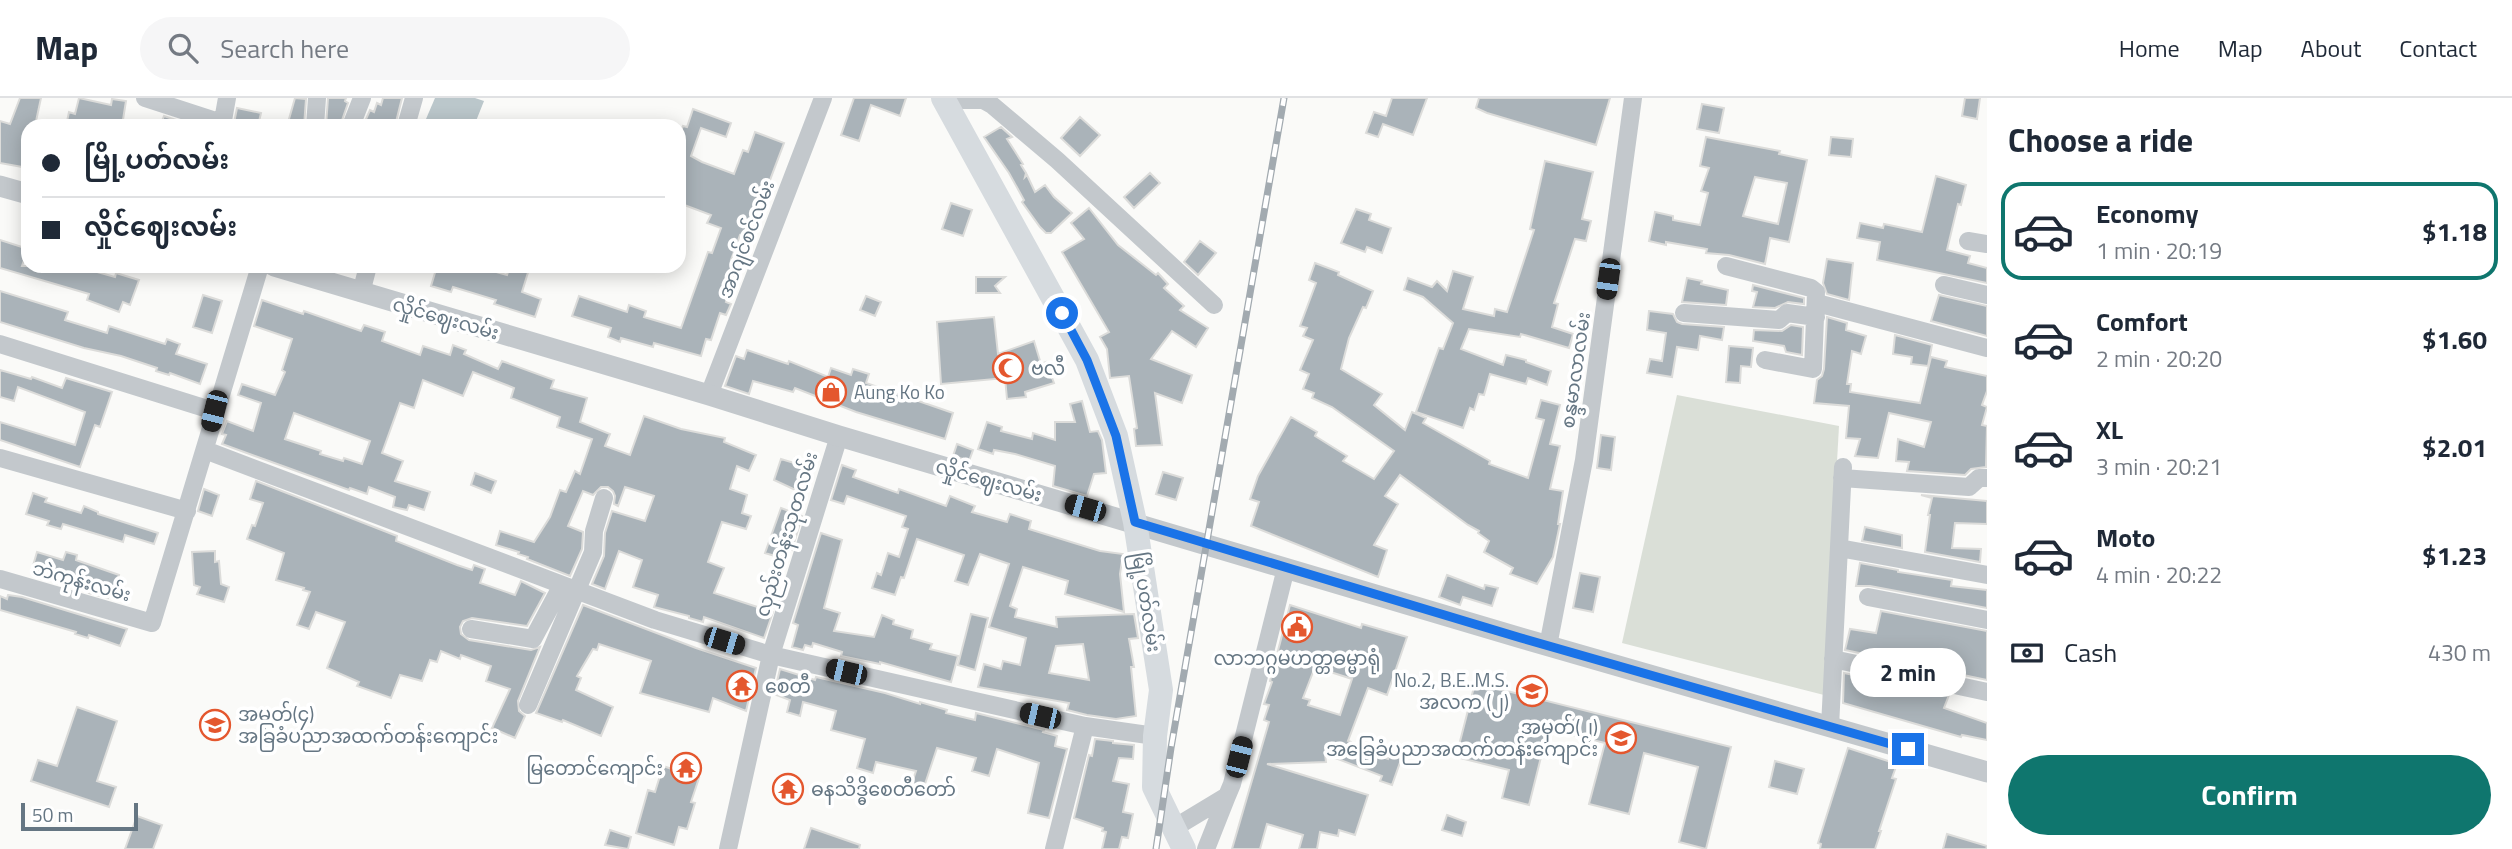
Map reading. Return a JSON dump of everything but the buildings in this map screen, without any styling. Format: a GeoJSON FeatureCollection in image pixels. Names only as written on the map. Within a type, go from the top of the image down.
{"type":"FeatureCollection","features":[{"type":"Feature","properties":{"kind":"main road","name":"မြို့ပတ်လမ်း"},"geometry":{"type":"LineString","coordinates":[[944,99],[1087,360],[1116,436],[1135,522],[1161,690],[1155,736],[1154,787],[1179,838]]}},
{"type":"Feature","properties":{"kind":"street"},"geometry":{"type":"LineString","coordinates":[[145,98],[205,119]]}},
{"type":"Feature","properties":{"kind":"street"},"geometry":{"type":"LineString","coordinates":[[223,119],[227,98]]}},
{"type":"Feature","properties":{"kind":"street"},"geometry":{"type":"LineString","coordinates":[[316,119],[317,98]]}},
{"type":"Feature","properties":{"kind":"street"},"geometry":{"type":"LineString","coordinates":[[354,119],[362,98]]}},
{"type":"Feature","properties":{"kind":"street"},"geometry":{"type":"LineString","coordinates":[[408,119],[414,98]]}},
{"type":"Feature","properties":{"kind":"street","name":"အာဂျင်စင်လမ်း"},"geometry":{"type":"LineString","coordinates":[[709,395],[823,98]]}},
{"type":"Feature","properties":{"kind":"street","name":"စန္ဒမာလာလမ်း"},"geometry":{"type":"LineString","coordinates":[[1548,646],[1584,460],[1633,98]]}},
{"type":"Feature","properties":{"kind":"street"},"geometry":{"type":"LineString","coordinates":[[944,99],[983,100],[992,105],[1057,160],[1214,304]]}},
{"type":"Feature","properties":{"kind":"street"},"geometry":{"type":"LineString","coordinates":[[0,186],[21,192]]}},
{"type":"Feature","properties":{"kind":"street"},"geometry":{"type":"LineString","coordinates":[[1968,241],[1987,244]]}},
{"type":"Feature","properties":{"kind":"street"},"geometry":{"type":"LineString","coordinates":[[1726,266],[1811,288],[1816,292],[1812,369],[1765,360]]}},
{"type":"Feature","properties":{"kind":"street"},"geometry":{"type":"LineString","coordinates":[[0,458],[187,511],[214,411],[258,273]]}},
{"type":"Feature","properties":{"kind":"street","name":"လှိုင်ဈေးလမ်း"},"geometry":{"type":"LineString","coordinates":[[297,273],[1548,646],[1987,772]]}},
{"type":"Feature","properties":{"kind":"street"},"geometry":{"type":"LineString","coordinates":[[361,293],[366,273]]}},
{"type":"Feature","properties":{"kind":"street"},"geometry":{"type":"LineString","coordinates":[[1944,285],[1987,295]]}},
{"type":"Feature","properties":{"kind":"street"},"geometry":{"type":"LineString","coordinates":[[1684,313],[1779,320],[1787,313],[1816,310],[1987,348]]}},
{"type":"Feature","properties":{"kind":"street"},"geometry":{"type":"LineString","coordinates":[[0,344],[214,411]]}},
{"type":"Feature","properties":{"kind":"street","name":"လှည်းတန်းသုတလမ်း"},"geometry":{"type":"LineString","coordinates":[[728,849],[771,655],[839,436]]}},
{"type":"Feature","properties":{"kind":"street"},"geometry":{"type":"LineString","coordinates":[[205,450],[655,620],[771,655],[1085,726],[1155,736]]}},
{"type":"Feature","properties":{"kind":"street"},"geometry":{"type":"LineString","coordinates":[[1830,727],[1843,472],[1969,487],[1979,478],[1987,478]]}},
{"type":"Feature","properties":{"kind":"street"},"geometry":{"type":"LineString","coordinates":[[471,629],[533,639],[593,552],[594,531],[604,498]]}},
{"type":"Feature","properties":{"kind":"street","name":"ဘဲကုန်းလမ်း"},"geometry":{"type":"LineString","coordinates":[[0,579],[152,623],[187,511]]}},
{"type":"Feature","properties":{"kind":"street"},"geometry":{"type":"LineString","coordinates":[[1839,548],[1987,575]]}},
{"type":"Feature","properties":{"kind":"street"},"geometry":{"type":"LineString","coordinates":[[1206,849],[1232,784],[1286,568]]}},
{"type":"Feature","properties":{"kind":"street"},"geometry":{"type":"LineString","coordinates":[[528,705],[569,588]]}},
{"type":"Feature","properties":{"kind":"street"},"geometry":{"type":"LineString","coordinates":[[1868,597],[1987,620]]}},
{"type":"Feature","properties":{"kind":"street"},"geometry":{"type":"LineString","coordinates":[[1833,659],[1987,692]]}},
{"type":"Feature","properties":{"kind":"street"},"geometry":{"type":"LineString","coordinates":[[1054,849],[1085,726]]}},
{"type":"Feature","properties":{"kind":"street"},"geometry":{"type":"LineString","coordinates":[[1179,838],[1227,796]]}},
{"type":"Feature","properties":{"kind":"shaded area"},"geometry":{"type":"Polygon","coordinates":[[[435,98],[475,98],[484,101],[477,119],[426,119],[435,98]]]}},
{"type":"Feature","properties":{"kind":"shaded area"},"geometry":{"type":"Polygon","coordinates":[[[1677,395],[1839,426],[1824,695],[1622,643],[1677,395]]]}},
{"type":"Feature","properties":{"kind":"railway"},"geometry":{"type":"LineString","coordinates":[[1156,849],[1171,748],[1284,98]]}},
{"type":"Feature","properties":{"kind":"place","name":"ဗလီ"},"geometry":{"type":"Point","coordinates":[1008,368]}},
{"type":"Feature","properties":{"kind":"place","name":"Aung Ko Ko"},"geometry":{"type":"Point","coordinates":[831,392]}},
{"type":"Feature","properties":{"kind":"place","name":"လာဘဂ္ဂမဟတ္တဓမ္မာရုံ"},"geometry":{"type":"Point","coordinates":[1297,627]}},
{"type":"Feature","properties":{"kind":"place","name":"စေတီ"},"geometry":{"type":"Point","coordinates":[742,686]}},
{"type":"Feature","properties":{"kind":"place","name":"No.2, B.E..M.S. အလက (၂)"},"geometry":{"type":"Point","coordinates":[1532,691]}},
{"type":"Feature","properties":{"kind":"place","name":"အမှတ်(၄) အခြခံပညာအထက်တန်းကျောင်း"},"geometry":{"type":"Point","coordinates":[215,725]}},
{"type":"Feature","properties":{"kind":"place","name":"အမှတ်(၂) အခြေခံပညာအထက်တန်းကျောင်း"},"geometry":{"type":"Point","coordinates":[1621,738]}},
{"type":"Feature","properties":{"kind":"place","name":"မြတောင်ကျောင်း"},"geometry":{"type":"Point","coordinates":[686,768]}},
{"type":"Feature","properties":{"kind":"place","name":"ဓနသိဒ္ဓိစေတီတော်"},"geometry":{"type":"Point","coordinates":[788,789]}},
{"type":"Feature","properties":{"kind":"route"},"geometry":{"type":"LineString","coordinates":[[1062,313],[1087,360],[1116,436],[1135,522],[1521,638],[1908,749]]}}]}
